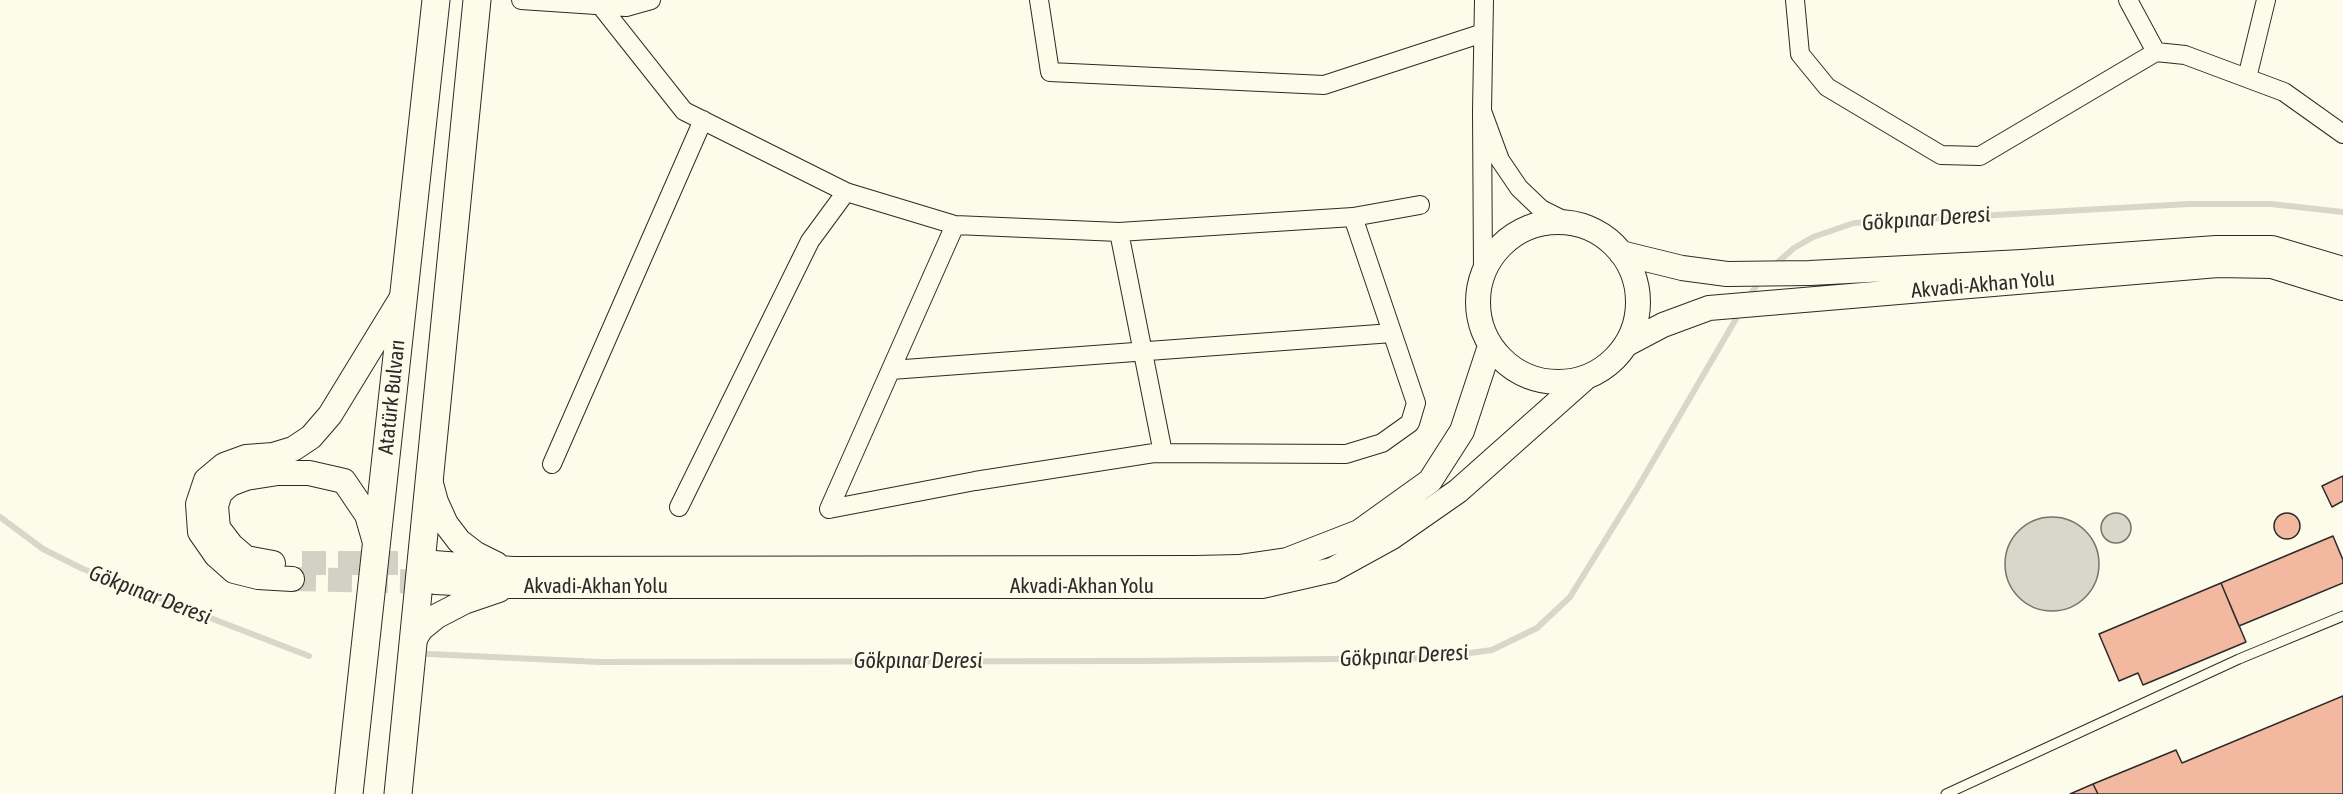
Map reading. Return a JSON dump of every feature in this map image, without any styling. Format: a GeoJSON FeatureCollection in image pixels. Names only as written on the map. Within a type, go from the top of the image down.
{"type":"FeatureCollection","features":[{"type":"Feature","properties":{"kind":"main road","name":"Atatürk Bulvarı"},"geometry":{"type":"LineString","coordinates":[[349,794],[436,0]]}},
{"type":"Feature","properties":{"kind":"main road"},"geometry":{"type":"LineString","coordinates":[[398,794],[477,0]]}},
{"type":"Feature","properties":{"kind":"main road"},"geometry":{"type":"LineString","coordinates":[[1567,222],[1592,229],[1613,243],[1621,253],[1629,264],[1638,290],[1637,318],[1627,344],[1609,366],[1584,379],[1557,383],[1529,378],[1507,365],[1490,346],[1479,322],[1478,296],[1484,271],[1497,249],[1517,232],[1541,223],[1567,222]]}},
{"type":"Feature","properties":{"kind":"main road","name":"Akvadi-Akhan Yolu"},"geometry":{"type":"LineString","coordinates":[[1621,253],[1682,268],[1727,274],[1810,273],[2022,262],[2216,248],[2272,248],[2343,269]]}},
{"type":"Feature","properties":{"kind":"main road","name":"Akvadi-Akhan Yolu"},"geometry":{"type":"LineString","coordinates":[[1627,344],[1664,325],[1708,308],[2218,265],[2272,266],[2343,288]]}},
{"type":"Feature","properties":{"kind":"main road"},"geometry":{"type":"LineString","coordinates":[[376,546],[366,515],[344,481],[309,473],[278,473],[246,478],[230,484],[220,493],[216,506],[218,528],[231,545],[246,558],[293,571],[258,576],[234,571],[216,555],[200,532],[198,504],[206,480],[224,465],[246,457],[273,455],[294,449],[311,437],[330,415],[404,294]]}},
{"type":"Feature","properties":{"kind":"main road","name":"Akvadi-Akhan Yolu"},"geometry":{"type":"LineString","coordinates":[[512,577],[1195,568],[1239,567],[1287,560],[1359,532],[1430,481],[1462,431],[1490,346]]}},
{"type":"Feature","properties":{"kind":"main road","name":"Akvadi-Akhan Yolu"},"geometry":{"type":"LineString","coordinates":[[512,577],[1262,586],[1332,570],[1392,537],[1458,492],[1584,379]]}},
{"type":"Feature","properties":{"kind":"main road"},"geometry":{"type":"LineString","coordinates":[[430,479],[436,502],[459,541],[512,577]]}},
{"type":"Feature","properties":{"kind":"main road"},"geometry":{"type":"LineString","coordinates":[[435,573],[512,577]]}},
{"type":"Feature","properties":{"kind":"main road"},"geometry":{"type":"LineString","coordinates":[[413,642],[421,629],[437,616],[512,577]]}},
{"type":"Feature","properties":{"kind":"street"},"geometry":{"type":"LineString","coordinates":[[521,0],[601,2],[626,7],[651,0]]}},
{"type":"Feature","properties":{"kind":"street"},"geometry":{"type":"LineString","coordinates":[[1039,0],[1050,72],[1324,85],[1482,33]]}},
{"type":"Feature","properties":{"kind":"street"},"geometry":{"type":"LineString","coordinates":[[1484,0],[1482,33],[1484,271]]}},
{"type":"Feature","properties":{"kind":"street"},"geometry":{"type":"LineString","coordinates":[[1795,0],[1800,54],[1827,87],[1941,155],[1980,156],[2156,52],[2185,56],[2284,92],[2343,135]]}},
{"type":"Feature","properties":{"kind":"street"},"geometry":{"type":"LineString","coordinates":[[2128,0],[2156,52]]}},
{"type":"Feature","properties":{"kind":"street"},"geometry":{"type":"LineString","coordinates":[[2247,78],[2266,0]]}},
{"type":"Feature","properties":{"kind":"street"},"geometry":{"type":"LineString","coordinates":[[601,2],[684,111],[846,192],[956,225],[1119,232],[1353,217],[1420,205]]}},
{"type":"Feature","properties":{"kind":"street"},"geometry":{"type":"LineString","coordinates":[[1482,111],[1500,160],[1519,188],[1541,209],[1567,222]]}},
{"type":"Feature","properties":{"kind":"street"},"geometry":{"type":"LineString","coordinates":[[552,464],[702,120]]}},
{"type":"Feature","properties":{"kind":"street"},"geometry":{"type":"LineString","coordinates":[[679,507],[810,241],[846,192]]}},
{"type":"Feature","properties":{"kind":"street"},"geometry":{"type":"LineString","coordinates":[[956,225],[829,509],[975,481],[1163,453],[1346,454],[1382,443],[1410,423],[1416,403],[1353,217]]}},
{"type":"Feature","properties":{"kind":"street"},"geometry":{"type":"LineString","coordinates":[[1119,232],[1163,453]]}},
{"type":"Feature","properties":{"kind":"street"},"geometry":{"type":"LineString","coordinates":[[891,370],[1392,333]]}},
{"type":"Feature","properties":{"kind":"lane"},"geometry":{"type":"LineString","coordinates":[[1946,794],[2239,659],[2343,616]]}},
{"type":"Feature","properties":{"kind":"shaded area"},"geometry":{"type":"Polygon","coordinates":[[[2116,513],[2127,517],[2131,528],[2127,539],[2116,543],[2105,539],[2101,528],[2105,517],[2116,513]]]}},
{"type":"Feature","properties":{"kind":"shaded area"},"geometry":{"type":"Polygon","coordinates":[[[2052,517],[2070,520],[2085,531],[2096,546],[2099,564],[2096,582],[2085,597],[2070,608],[2052,611],[2034,608],[2019,597],[2008,582],[2005,564],[2008,546],[2019,531],[2034,520],[2052,517]]]}},
{"type":"Feature","properties":{"kind":"building"},"geometry":{"type":"Polygon","coordinates":[[[2343,476],[2343,501],[2332,507],[2322,486],[2343,476]]]}},
{"type":"Feature","properties":{"kind":"building"},"geometry":{"type":"Polygon","coordinates":[[[2287,513],[2296,517],[2300,526],[2296,535],[2287,539],[2278,535],[2274,526],[2278,517],[2287,513]]]}},
{"type":"Feature","properties":{"kind":"building"},"geometry":{"type":"Polygon","coordinates":[[[2333,536],[2343,560],[2343,583],[2239,626],[2221,583],[2333,536]]]}},
{"type":"Feature","properties":{"kind":"building"},"geometry":{"type":"Polygon","coordinates":[[[2221,583],[2246,642],[2143,685],[2138,673],[2119,681],[2099,634],[2221,583]]]}},
{"type":"Feature","properties":{"kind":"building"},"geometry":{"type":"Polygon","coordinates":[[[2343,696],[2343,794],[2098,794],[2093,784],[2176,750],[2182,763],[2343,696]]]}},
{"type":"Feature","properties":{"kind":"building"},"geometry":{"type":"Polygon","coordinates":[[[2093,784],[2098,794],[2070,794],[2093,784]]]}},
{"type":"Feature","properties":{"kind":"waterway","name":"Gökpınar Deresi"},"geometry":{"type":"LineString","coordinates":[[1772,267],[1794,248],[1813,237],[1854,223],[2189,204],[2271,204],[2343,212]]}},
{"type":"Feature","properties":{"kind":"waterway","name":"Gökpınar Deresi"},"geometry":{"type":"LineString","coordinates":[[1748,298],[1761,279]]}},
{"type":"Feature","properties":{"kind":"waterway","name":"Gökpınar Deresi"},"geometry":{"type":"LineString","coordinates":[[428,654],[600,662],[1139,661],[1433,658],[1492,650],[1537,628],[1570,597],[1638,487],[1740,312]]}},
{"type":"Feature","properties":{"kind":"waterway","name":"Gökpınar Deresi"},"geometry":{"type":"LineString","coordinates":[[0,517],[43,549],[83,569],[309,656]]}},
{"type":"Feature","properties":{"kind":"tunnel"},"geometry":{"type":"LineString","coordinates":[[302,563],[434,563]]}},
{"type":"Feature","properties":{"kind":"tunnel"},"geometry":{"type":"LineString","coordinates":[[292,579],[435,582]]}}]}
